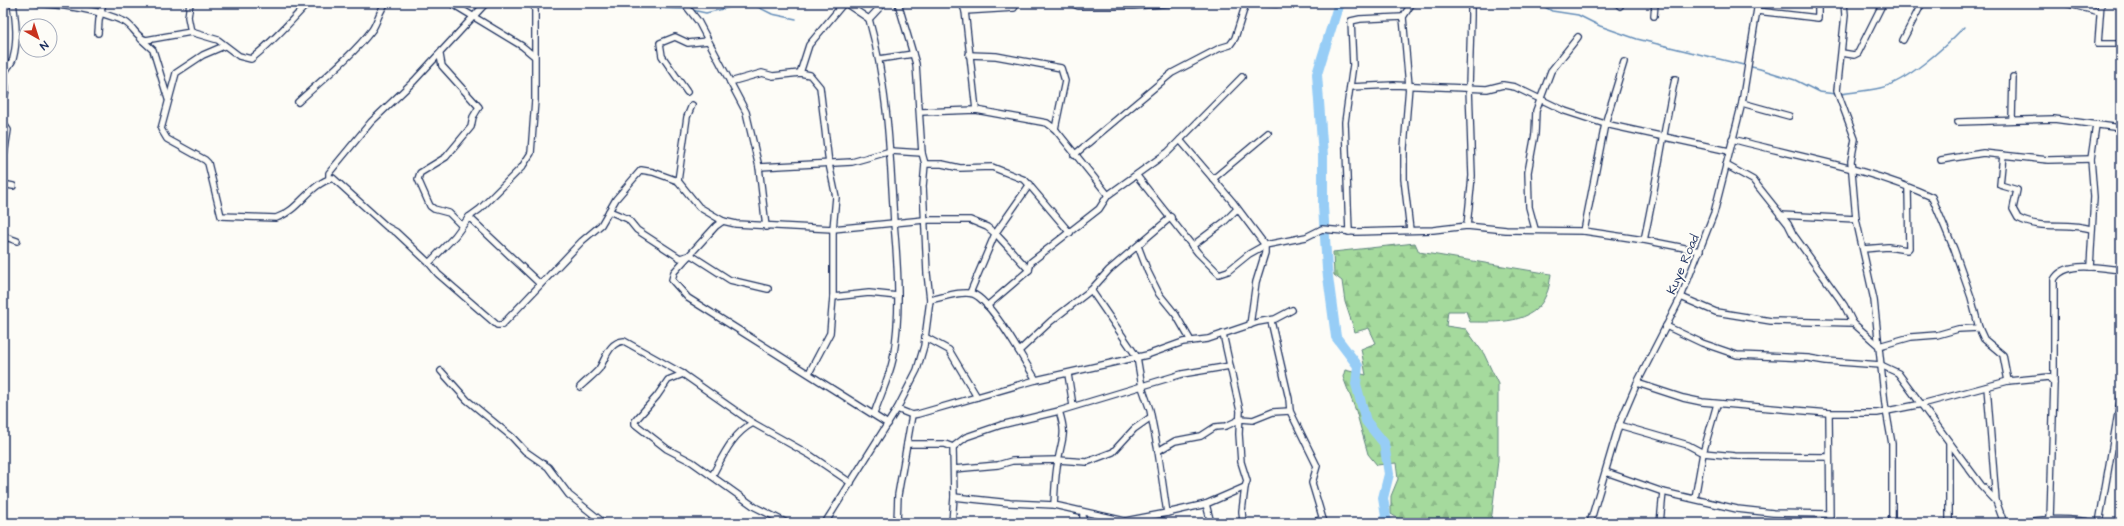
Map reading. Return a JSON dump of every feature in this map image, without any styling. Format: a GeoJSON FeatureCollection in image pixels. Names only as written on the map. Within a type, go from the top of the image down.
{"type":"FeatureCollection","features":[{"type":"Feature","properties":{"kind":"street"},"geometry":{"type":"LineString","coordinates":[[3,100],[7,86],[4,76],[12,60],[16,40],[14,3]]}},
{"type":"Feature","properties":{"kind":"street"},"geometry":{"type":"LineString","coordinates":[[37,3],[77,7],[101,12],[127,23],[153,50],[168,100]]}},
{"type":"Feature","properties":{"kind":"street"},"geometry":{"type":"LineString","coordinates":[[98,33],[103,3]]}},
{"type":"Feature","properties":{"kind":"street"},"geometry":{"type":"LineString","coordinates":[[190,3],[188,17],[191,32]]}},
{"type":"Feature","properties":{"kind":"street"},"geometry":{"type":"LineString","coordinates":[[141,39],[155,40],[191,32],[218,40],[239,56],[251,59],[264,49],[288,25],[297,12],[308,3]]}},
{"type":"Feature","properties":{"kind":"street"},"geometry":{"type":"LineString","coordinates":[[379,3],[381,10]]}},
{"type":"Feature","properties":{"kind":"street"},"geometry":{"type":"LineString","coordinates":[[298,102],[364,39],[376,23],[381,10],[386,3]]}},
{"type":"Feature","properties":{"kind":"street"},"geometry":{"type":"LineString","coordinates":[[451,3],[475,16],[522,46],[534,56]]}},
{"type":"Feature","properties":{"kind":"street"},"geometry":{"type":"LineString","coordinates":[[329,179],[329,173],[371,122],[440,55],[486,3]]}},
{"type":"Feature","properties":{"kind":"street"},"geometry":{"type":"LineString","coordinates":[[428,263],[455,236],[461,225],[480,209],[522,167],[531,153],[535,100],[535,10],[532,3]]}},
{"type":"Feature","properties":{"kind":"street"},"geometry":{"type":"LineString","coordinates":[[684,3],[698,21],[748,117],[760,167],[766,227]]}},
{"type":"Feature","properties":{"kind":"street"},"geometry":{"type":"LineString","coordinates":[[800,73],[809,45],[844,3],[869,19],[879,59],[891,151],[894,223],[899,271],[893,358],[874,414]]}},
{"type":"Feature","properties":{"kind":"street"},"geometry":{"type":"LineString","coordinates":[[869,19],[884,3]]}},
{"type":"Feature","properties":{"kind":"street"},"geometry":{"type":"LineString","coordinates":[[825,523],[897,409],[916,370],[926,337],[930,300],[924,220],[925,164],[922,153],[921,112],[916,64],[898,3]]}},
{"type":"Feature","properties":{"kind":"street"},"geometry":{"type":"LineString","coordinates":[[962,3],[965,12],[976,110]]}},
{"type":"Feature","properties":{"kind":"street"},"geometry":{"type":"LineString","coordinates":[[965,12],[1014,8],[1017,3]]}},
{"type":"Feature","properties":{"kind":"street"},"geometry":{"type":"LineString","coordinates":[[1072,3],[1078,6],[1175,3]]}},
{"type":"Feature","properties":{"kind":"street"},"geometry":{"type":"LineString","coordinates":[[1074,155],[1172,73],[1220,48],[1230,45],[1235,38],[1246,3]]}},
{"type":"Feature","properties":{"kind":"street"},"geometry":{"type":"LineString","coordinates":[[1264,3],[1276,4]]}},
{"type":"Feature","properties":{"kind":"street"},"geometry":{"type":"LineString","coordinates":[[1410,230],[1404,163],[1409,86],[1403,17],[1412,3]]}},
{"type":"Feature","properties":{"kind":"street"},"geometry":{"type":"LineString","coordinates":[[1467,226],[1472,168],[1469,87],[1472,16],[1471,6],[1468,3]]}},
{"type":"Feature","properties":{"kind":"street"},"geometry":{"type":"LineString","coordinates":[[1654,16],[1656,3]]}},
{"type":"Feature","properties":{"kind":"street","name":"Kuye Road"},"geometry":{"type":"LineString","coordinates":[[1590,523],[1619,425],[1637,383],[1681,297],[1700,252],[1714,213],[1742,103],[1758,3]]}},
{"type":"Feature","properties":{"kind":"street"},"geometry":{"type":"LineString","coordinates":[[1757,11],[1818,18],[1818,3]]}},
{"type":"Feature","properties":{"kind":"street"},"geometry":{"type":"LineString","coordinates":[[1844,3],[1845,15],[1842,52],[1836,91],[1854,139],[1851,154],[1856,219],[1874,300],[1892,444],[1892,523]]}},
{"type":"Feature","properties":{"kind":"street"},"geometry":{"type":"LineString","coordinates":[[1842,52],[1854,56],[1858,53],[1883,3]]}},
{"type":"Feature","properties":{"kind":"street"},"geometry":{"type":"LineString","coordinates":[[1903,40],[1922,3]]}},
{"type":"Feature","properties":{"kind":"street"},"geometry":{"type":"LineString","coordinates":[[2065,3],[2100,12]]}},
{"type":"Feature","properties":{"kind":"street"},"geometry":{"type":"LineString","coordinates":[[2101,3],[2098,44],[2121,44]]}},
{"type":"Feature","properties":{"kind":"street"},"geometry":{"type":"LineString","coordinates":[[1350,232],[1345,122],[1353,65],[1351,21],[1360,19],[1403,17]]}},
{"type":"Feature","properties":{"kind":"street"},"geometry":{"type":"LineString","coordinates":[[687,92],[662,56],[659,47],[660,43],[675,37],[688,43],[708,41]]}},
{"type":"Feature","properties":{"kind":"street"},"geometry":{"type":"LineString","coordinates":[[1535,229],[1529,207],[1528,172],[1536,134],[1536,112],[1551,71],[1578,37]]}},
{"type":"Feature","properties":{"kind":"street"},"geometry":{"type":"LineString","coordinates":[[224,46],[203,55],[176,73],[161,128],[167,140],[208,163],[221,216],[276,218],[284,216],[315,188],[329,179],[335,180],[387,227],[396,232],[438,274],[500,326],[582,240],[601,225],[616,199],[641,170],[653,172],[678,182],[699,207],[722,221],[736,224],[766,227],[833,229],[924,220],[970,220],[987,227],[1029,270]]}},
{"type":"Feature","properties":{"kind":"street"},"geometry":{"type":"LineString","coordinates":[[879,59],[913,54]]}},
{"type":"Feature","properties":{"kind":"street"},"geometry":{"type":"LineString","coordinates":[[440,55],[442,66],[478,104],[479,107],[473,117],[471,127],[451,152],[446,157],[420,173],[418,179],[430,206],[434,209],[449,213],[461,225]]}},
{"type":"Feature","properties":{"kind":"street"},"geometry":{"type":"LineString","coordinates":[[969,55],[996,56],[1060,68],[1065,81],[1055,129]]}},
{"type":"Feature","properties":{"kind":"street"},"geometry":{"type":"LineString","coordinates":[[1584,232],[1605,124],[1624,62]]}},
{"type":"Feature","properties":{"kind":"street"},"geometry":{"type":"LineString","coordinates":[[730,82],[762,74],[773,76],[800,73],[810,75],[820,87],[829,164],[836,197],[833,229],[830,333],[810,373]]}},
{"type":"Feature","properties":{"kind":"street"},"geometry":{"type":"LineString","coordinates":[[987,306],[1029,270],[1031,262],[1099,209],[1108,195],[1137,176],[1168,152],[1242,77]]}},
{"type":"Feature","properties":{"kind":"street"},"geometry":{"type":"LineString","coordinates":[[2012,119],[2013,77]]}},
{"type":"Feature","properties":{"kind":"street"},"geometry":{"type":"LineString","coordinates":[[1644,240],[1657,181],[1663,136],[1675,79]]}},
{"type":"Feature","properties":{"kind":"street"},"geometry":{"type":"LineString","coordinates":[[1350,87],[1409,86],[1469,87],[1487,89],[1503,85],[1515,87],[1565,111],[1605,124],[1729,151]]}},
{"type":"Feature","properties":{"kind":"street"},"geometry":{"type":"LineString","coordinates":[[1742,103],[1789,116]]}},
{"type":"Feature","properties":{"kind":"street"},"geometry":{"type":"LineString","coordinates":[[678,182],[687,117],[692,105]]}},
{"type":"Feature","properties":{"kind":"street"},"geometry":{"type":"LineString","coordinates":[[921,112],[976,110],[1047,123],[1055,129],[1074,155],[1108,195]]}},
{"type":"Feature","properties":{"kind":"street"},"geometry":{"type":"LineString","coordinates":[[1958,122],[2012,119],[2054,119],[2121,128]]}},
{"type":"Feature","properties":{"kind":"street"},"geometry":{"type":"LineString","coordinates":[[3,123],[8,130],[3,162]]}},
{"type":"Feature","properties":{"kind":"street"},"geometry":{"type":"LineString","coordinates":[[2090,268],[2094,197],[2091,159],[2096,125]]}},
{"type":"Feature","properties":{"kind":"street"},"geometry":{"type":"LineString","coordinates":[[1213,179],[1268,133]]}},
{"type":"Feature","properties":{"kind":"street"},"geometry":{"type":"LineString","coordinates":[[1732,139],[1792,155],[1839,165],[1908,188],[1934,200],[1966,283],[1979,328],[1984,339],[2003,355],[2008,381]]}},
{"type":"Feature","properties":{"kind":"street"},"geometry":{"type":"LineString","coordinates":[[1180,140],[1265,245],[1256,282],[1250,325]]}},
{"type":"Feature","properties":{"kind":"street"},"geometry":{"type":"LineString","coordinates":[[760,167],[829,164],[861,160],[891,151],[922,153]]}},
{"type":"Feature","properties":{"kind":"street"},"geometry":{"type":"LineString","coordinates":[[1941,160],[1975,153],[2048,160],[2091,159]]}},
{"type":"Feature","properties":{"kind":"street"},"geometry":{"type":"LineString","coordinates":[[2003,155],[2000,185],[2002,187],[2014,188],[2017,190],[2013,209],[2018,218],[2038,225],[2076,225],[2091,229]]}},
{"type":"Feature","properties":{"kind":"street"},"geometry":{"type":"LineString","coordinates":[[925,164],[942,164],[960,168],[992,167],[1008,172],[1030,184],[1070,233]]}},
{"type":"Feature","properties":{"kind":"street"},"geometry":{"type":"LineString","coordinates":[[1726,166],[1753,180],[1780,215],[1844,305],[1853,323],[1879,346]]}},
{"type":"Feature","properties":{"kind":"street"},"geometry":{"type":"LineString","coordinates":[[1137,176],[1171,217],[1192,246],[1220,274],[1228,271],[1245,257],[1265,245],[1306,237],[1322,229],[1350,232],[1467,226],[1506,230],[1535,229],[1584,232],[1644,240],[1700,252]]}},
{"type":"Feature","properties":{"kind":"street"},"geometry":{"type":"LineString","coordinates":[[3,184],[13,186]]}},
{"type":"Feature","properties":{"kind":"street"},"geometry":{"type":"LineString","coordinates":[[970,293],[995,234],[1030,184]]}},
{"type":"Feature","properties":{"kind":"street"},"geometry":{"type":"LineString","coordinates":[[1863,249],[1888,247],[1906,250],[1909,248],[1908,188]]}},
{"type":"Feature","properties":{"kind":"street"},"geometry":{"type":"LineString","coordinates":[[1192,246],[1224,222],[1237,209]]}},
{"type":"Feature","properties":{"kind":"street"},"geometry":{"type":"LineString","coordinates":[[609,212],[628,219],[637,230],[680,258],[691,255],[730,280],[768,289]]}},
{"type":"Feature","properties":{"kind":"street"},"geometry":{"type":"LineString","coordinates":[[1780,215],[1856,219]]}},
{"type":"Feature","properties":{"kind":"street"},"geometry":{"type":"LineString","coordinates":[[469,217],[540,284]]}},
{"type":"Feature","properties":{"kind":"street"},"geometry":{"type":"LineString","coordinates":[[1019,351],[1051,321],[1091,290],[1109,270],[1171,217]]}},
{"type":"Feature","properties":{"kind":"street"},"geometry":{"type":"LineString","coordinates":[[722,221],[672,276],[672,280],[684,295],[752,340],[810,373],[888,424]]}},
{"type":"Feature","properties":{"kind":"street"},"geometry":{"type":"LineString","coordinates":[[3,236],[17,241]]}},
{"type":"Feature","properties":{"kind":"street"},"geometry":{"type":"LineString","coordinates":[[1138,246],[1148,272],[1159,294],[1176,315],[1192,341]]}},
{"type":"Feature","properties":{"kind":"street"},"geometry":{"type":"LineString","coordinates":[[2050,519],[2054,383],[2054,280],[2057,273],[2066,269],[2090,268],[2121,270]]}},
{"type":"Feature","properties":{"kind":"street"},"geometry":{"type":"LineString","coordinates":[[1091,290],[1138,357],[1142,387],[1151,417],[1158,451],[1167,513]]}},
{"type":"Feature","properties":{"kind":"street"},"geometry":{"type":"LineString","coordinates":[[832,297],[869,293],[898,296]]}},
{"type":"Feature","properties":{"kind":"street"},"geometry":{"type":"LineString","coordinates":[[930,300],[970,293],[977,296],[987,306],[1019,351],[1036,380]]}},
{"type":"Feature","properties":{"kind":"street"},"geometry":{"type":"LineString","coordinates":[[1681,297],[1716,312],[1771,321],[1853,323]]}},
{"type":"Feature","properties":{"kind":"street"},"geometry":{"type":"LineString","coordinates":[[897,409],[912,416],[1036,380],[1138,357],[1153,353],[1167,346],[1223,334],[1250,325],[1271,321],[1280,318],[1292,310]]}},
{"type":"Feature","properties":{"kind":"street"},"geometry":{"type":"LineString","coordinates":[[1271,321],[1289,399],[1290,411],[1317,466],[1312,483],[1323,521],[1310,523]]}},
{"type":"Feature","properties":{"kind":"street"},"geometry":{"type":"LineString","coordinates":[[1666,326],[1702,343],[1737,355],[1808,358],[1826,361],[1881,365],[1898,373],[1981,485],[1996,501]]}},
{"type":"Feature","properties":{"kind":"street"},"geometry":{"type":"LineString","coordinates":[[1879,346],[1911,337],[1936,335],[1958,329],[1979,328]]}},
{"type":"Feature","properties":{"kind":"street"},"geometry":{"type":"LineString","coordinates":[[1223,334],[1241,420],[1239,434],[1241,462],[1247,482],[1242,511],[1243,523]]}},
{"type":"Feature","properties":{"kind":"street"},"geometry":{"type":"LineString","coordinates":[[926,337],[949,350],[976,397]]}},
{"type":"Feature","properties":{"kind":"street"},"geometry":{"type":"LineString","coordinates":[[580,387],[599,368],[610,348],[619,342],[624,341],[683,374],[753,423],[810,455],[851,483]]}},
{"type":"Feature","properties":{"kind":"street"},"geometry":{"type":"LineString","coordinates":[[953,447],[966,437],[978,432],[1059,412],[1073,406],[1142,387],[1182,374],[1230,366]]}},
{"type":"Feature","properties":{"kind":"street"},"geometry":{"type":"LineString","coordinates":[[442,371],[467,400],[512,437],[525,451],[548,467],[569,495],[604,523]]}},
{"type":"Feature","properties":{"kind":"street"},"geometry":{"type":"LineString","coordinates":[[683,374],[668,380],[657,396],[635,421],[635,424],[667,449],[692,462],[760,510],[787,523]]}},
{"type":"Feature","properties":{"kind":"street"},"geometry":{"type":"LineString","coordinates":[[1068,374],[1073,406]]}},
{"type":"Feature","properties":{"kind":"street"},"geometry":{"type":"LineString","coordinates":[[1637,383],[1682,398],[1717,404],[1829,413],[1887,411],[1922,404],[2008,381],[2043,377],[2049,378],[2054,383]]}},
{"type":"Feature","properties":{"kind":"street"},"geometry":{"type":"LineString","coordinates":[[1987,387],[1996,501],[2004,523]]}},
{"type":"Feature","properties":{"kind":"street"},"geometry":{"type":"LineString","coordinates":[[2099,523],[2121,396]]}},
{"type":"Feature","properties":{"kind":"street"},"geometry":{"type":"LineString","coordinates":[[1695,498],[1703,453],[1717,404]]}},
{"type":"Feature","properties":{"kind":"street"},"geometry":{"type":"LineString","coordinates":[[1158,451],[1175,441],[1196,438],[1215,427],[1226,426],[1241,420],[1253,420],[1273,412],[1290,411]]}},
{"type":"Feature","properties":{"kind":"street"},"geometry":{"type":"LineString","coordinates":[[1054,505],[1058,460],[1063,443],[1064,426],[1059,412]]}},
{"type":"Feature","properties":{"kind":"street"},"geometry":{"type":"LineString","coordinates":[[1829,413],[1828,457],[1830,523]]}},
{"type":"Feature","properties":{"kind":"street"},"geometry":{"type":"LineString","coordinates":[[897,523],[898,495],[912,416]]}},
{"type":"Feature","properties":{"kind":"street"},"geometry":{"type":"LineString","coordinates":[[954,470],[998,465],[1012,461],[1058,460],[1087,462],[1113,452],[1134,429],[1151,417]]}},
{"type":"Feature","properties":{"kind":"street"},"geometry":{"type":"LineString","coordinates":[[712,476],[725,451],[740,431],[753,423]]}},
{"type":"Feature","properties":{"kind":"street"},"geometry":{"type":"LineString","coordinates":[[1619,425],[1688,445],[1703,453],[1735,456],[1828,457]]}},
{"type":"Feature","properties":{"kind":"street"},"geometry":{"type":"LineString","coordinates":[[908,444],[945,444],[953,447]]}},
{"type":"Feature","properties":{"kind":"street"},"geometry":{"type":"LineString","coordinates":[[1949,523],[1950,444]]}},
{"type":"Feature","properties":{"kind":"street"},"geometry":{"type":"LineString","coordinates":[[952,523],[954,497],[953,447]]}},
{"type":"Feature","properties":{"kind":"street"},"geometry":{"type":"LineString","coordinates":[[1606,472],[1663,492],[1695,498],[1737,509],[1773,513],[1829,514]]}},
{"type":"Feature","properties":{"kind":"street"},"geometry":{"type":"LineString","coordinates":[[954,497],[1010,503],[1054,505],[1125,521],[1206,504],[1245,487]]}},
{"type":"Feature","properties":{"kind":"street"},"geometry":{"type":"LineString","coordinates":[[1660,523],[1663,492]]}},
{"type":"Feature","properties":{"kind":"street"},"geometry":{"type":"LineString","coordinates":[[1206,504],[1211,523]]}},
{"type":"Feature","properties":{"kind":"street"},"geometry":{"type":"LineString","coordinates":[[1082,512],[1083,523]]}},
{"type":"Feature","properties":{"kind":"street"},"geometry":{"type":"LineString","coordinates":[[2013,523],[2050,519],[2077,519],[2094,523]]}},
{"type":"Feature","properties":{"kind":"green space"},"geometry":{"type":"Polygon","coordinates":[[[1415,243],[1419,252],[1551,274],[1548,290],[1540,305],[1533,312],[1524,317],[1513,320],[1470,322],[1466,311],[1448,311],[1446,326],[1466,329],[1484,354],[1498,384],[1498,460],[1490,523],[1405,523],[1391,514],[1391,496],[1398,479],[1396,463],[1377,465],[1368,454],[1356,411],[1343,377],[1345,370],[1366,375],[1361,349],[1376,343],[1369,328],[1355,332],[1345,302],[1342,281],[1334,275],[1333,252],[1415,243]]]}},
{"type":"Feature","properties":{"kind":"waterway"},"geometry":{"type":"LineString","coordinates":[[603,3],[613,7],[686,9]]}},
{"type":"Feature","properties":{"kind":"waterway"},"geometry":{"type":"LineString","coordinates":[[1339,3],[1317,74],[1323,156],[1323,206],[1327,269],[1336,337],[1358,366],[1356,384],[1366,421],[1384,443],[1389,474],[1383,498],[1387,523]]}},
{"type":"Feature","properties":{"kind":"waterway"},"geometry":{"type":"LineString","coordinates":[[1538,3],[1552,11],[1578,15],[1600,26],[1637,39],[1760,69],[1795,80],[1819,92],[1836,94]]}},
{"type":"Feature","properties":{"kind":"waterway"},"geometry":{"type":"LineString","coordinates":[[692,10],[706,13],[743,4],[754,5],[772,14],[796,19]]}},
{"type":"Feature","properties":{"kind":"waterway"},"geometry":{"type":"LineString","coordinates":[[1840,94],[1865,91],[1891,84],[1925,63],[1964,27]]}}]}
